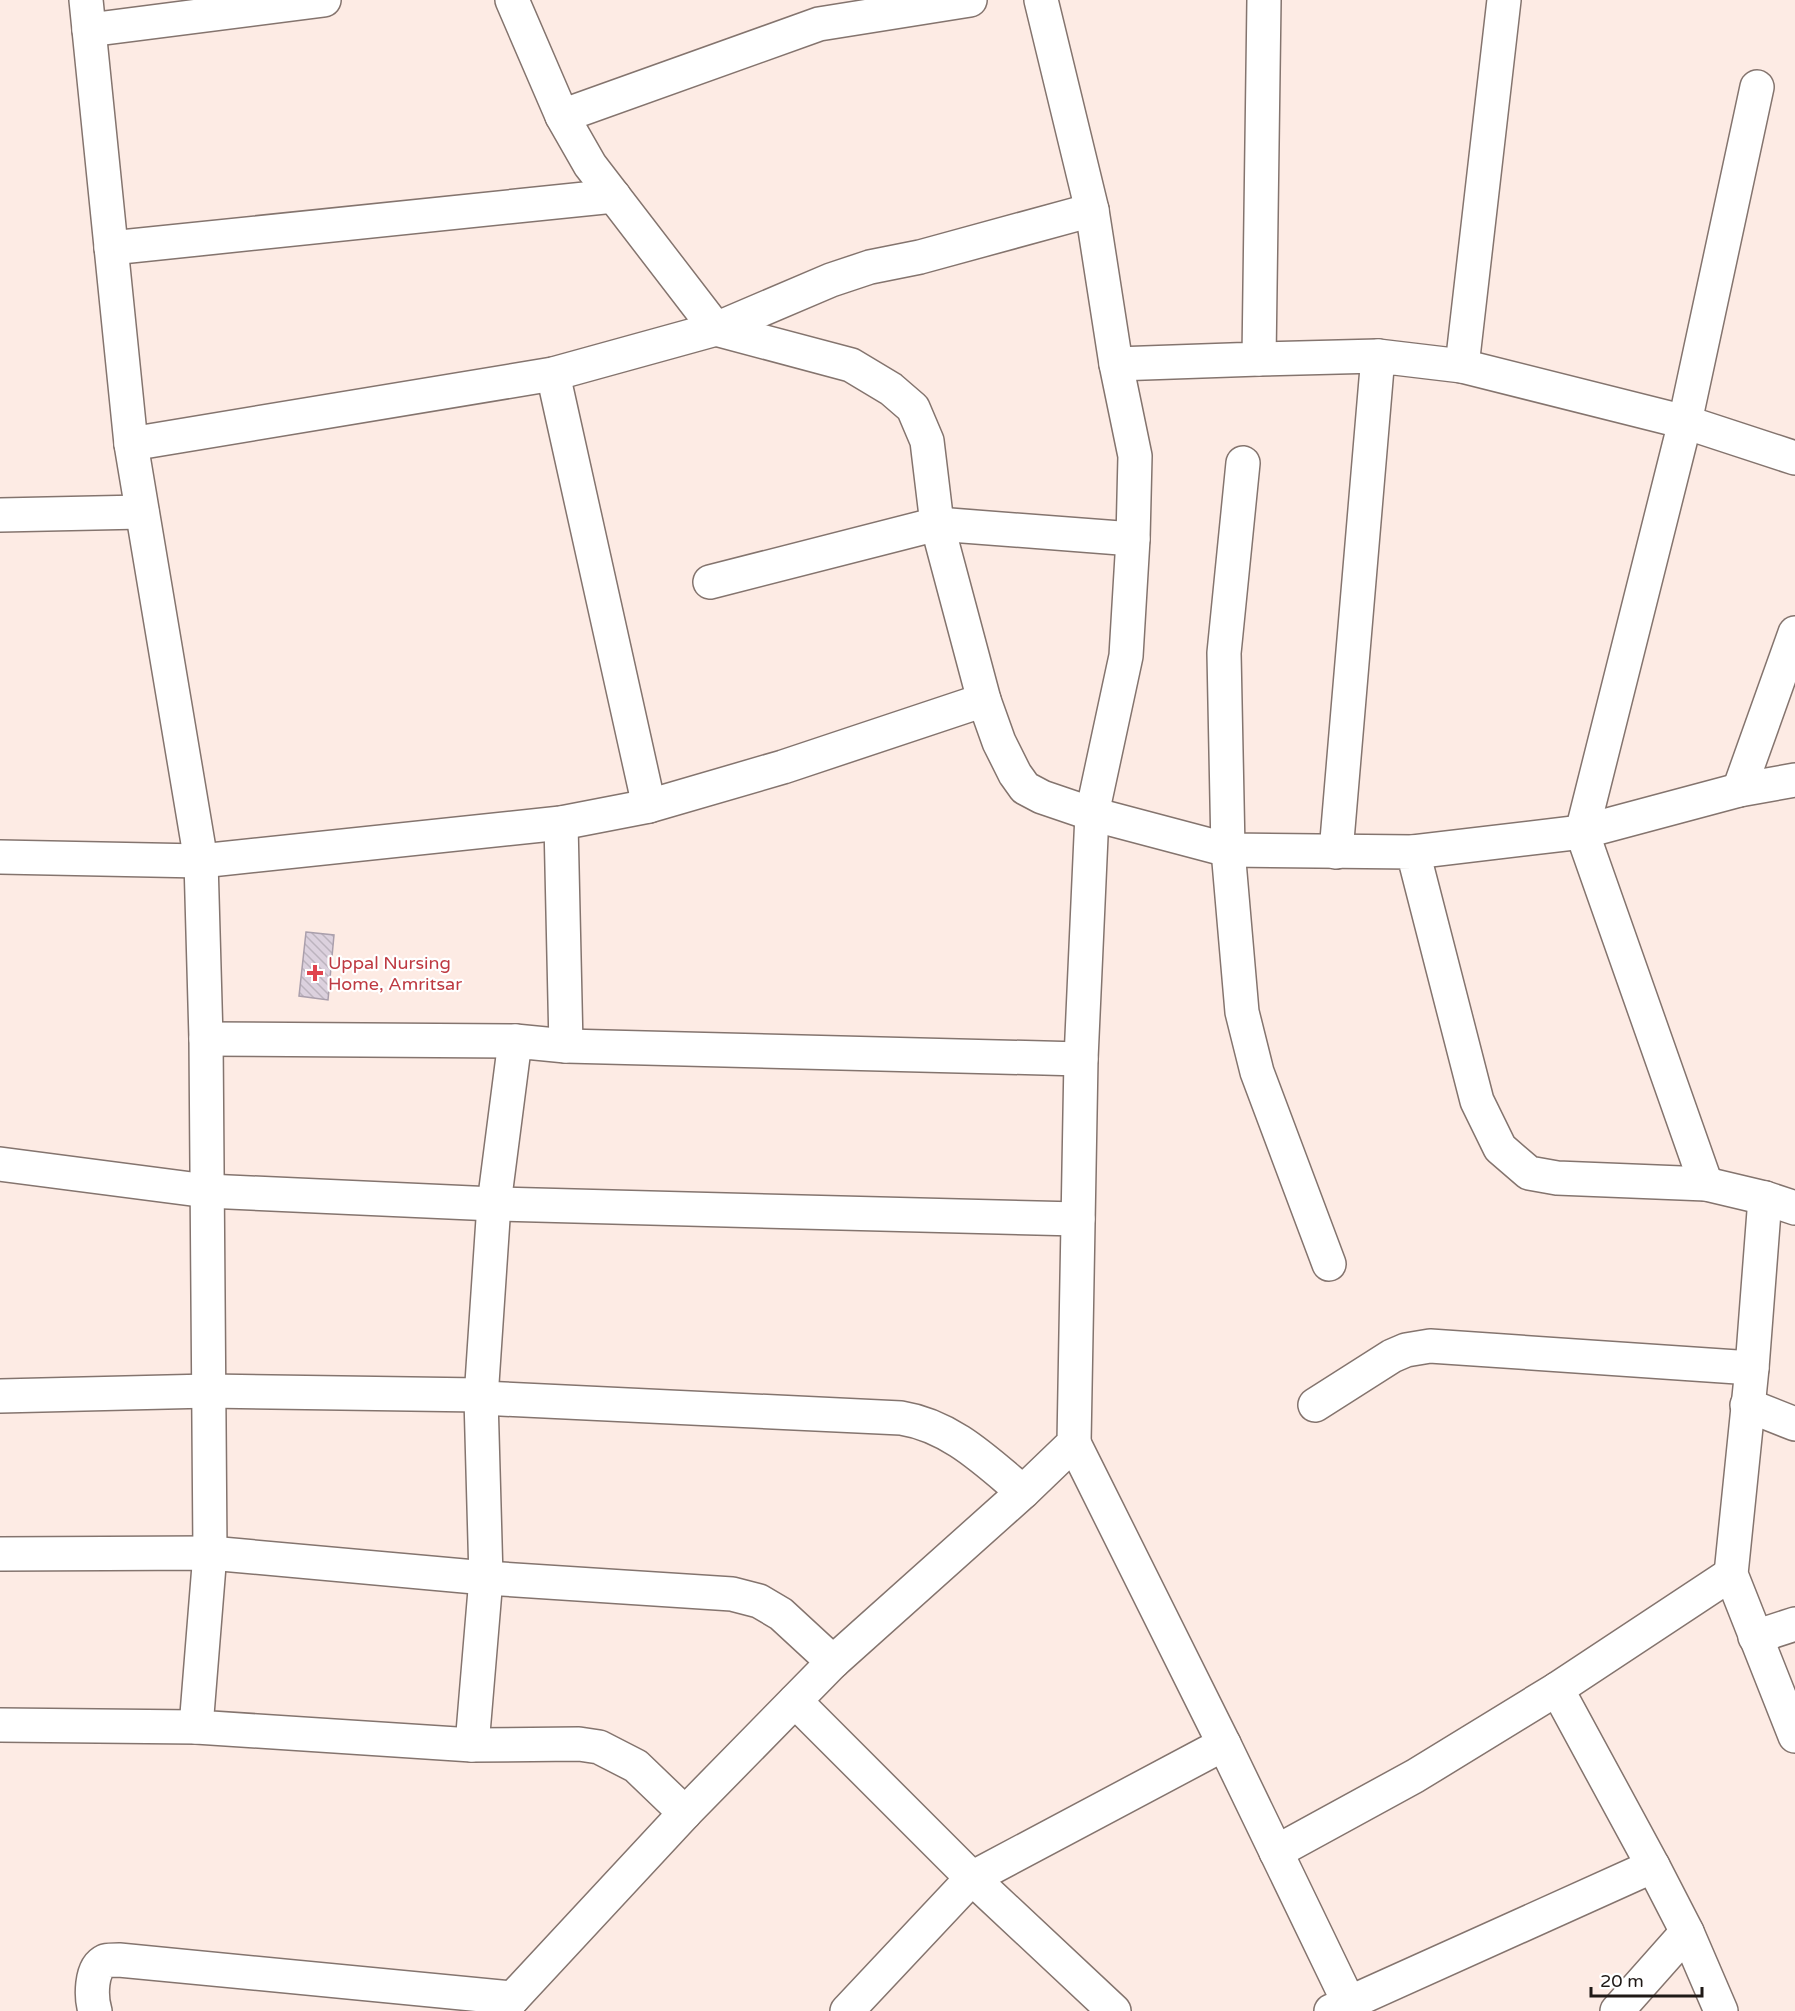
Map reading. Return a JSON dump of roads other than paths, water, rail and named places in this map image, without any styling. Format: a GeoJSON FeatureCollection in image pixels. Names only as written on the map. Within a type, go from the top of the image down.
{"type":"FeatureCollection","features":[{"type":"Feature","properties":{"kind":"street"},"geometry":{"type":"LineString","coordinates":[[196,1727],[210,1553],[206,1039],[201,861],[130,444],[87,15],[324,0]]}},
{"type":"Feature","properties":{"kind":"street"},"geometry":{"type":"LineString","coordinates":[[512,0],[562,116],[590,165],[716,329],[851,365],[891,388],[914,408],[927,441],[938,524],[984,700],[999,742],[1025,788],[1042,797],[1092,814],[1227,850],[1413,852],[1582,832],[1739,790],[1795,780]]}},
{"type":"Feature","properties":{"kind":"street"},"geometry":{"type":"LineString","coordinates":[[562,116],[819,24],[970,0]]}},
{"type":"Feature","properties":{"kind":"street"},"geometry":{"type":"LineString","coordinates":[[1041,0],[1092,210],[1116,364],[1135,456],[1134,539],[1125,656],[1092,814],[1081,1059],[1074,1443],[1276,1852],[1340,2007],[1653,1866]]}},
{"type":"Feature","properties":{"kind":"street"},"geometry":{"type":"LineString","coordinates":[[1259,358],[1264,0]]}},
{"type":"Feature","properties":{"kind":"street"},"geometry":{"type":"LineString","coordinates":[[1462,366],[1504,0]]}},
{"type":"Feature","properties":{"kind":"street"},"geometry":{"type":"LineString","coordinates":[[1706,1184],[1582,832],[1685,422],[1757,87]]}},
{"type":"Feature","properties":{"kind":"street"},"geometry":{"type":"LineString","coordinates":[[111,248],[614,196]]}},
{"type":"Feature","properties":{"kind":"street"},"geometry":{"type":"LineString","coordinates":[[130,444],[553,374],[716,329],[831,280],[870,267],[920,257],[1092,210]]}},
{"type":"Feature","properties":{"kind":"street"},"geometry":{"type":"LineString","coordinates":[[1116,364],[1378,356],[1462,366],[1685,422],[1795,458]]}},
{"type":"Feature","properties":{"kind":"street"},"geometry":{"type":"LineString","coordinates":[[1336,852],[1378,356]]}},
{"type":"Feature","properties":{"kind":"street"},"geometry":{"type":"LineString","coordinates":[[553,374],[649,806]]}},
{"type":"Feature","properties":{"kind":"street"},"geometry":{"type":"LineString","coordinates":[[1244,463],[1224,652],[1227,850],[1242,1012],[1257,1072],[1329,1264]]}},
{"type":"Feature","properties":{"kind":"street"},"geometry":{"type":"LineString","coordinates":[[0,515],[142,512]]}},
{"type":"Feature","properties":{"kind":"street"},"geometry":{"type":"LineString","coordinates":[[710,582],[938,524],[1134,539]]}},
{"type":"Feature","properties":{"kind":"street"},"geometry":{"type":"LineString","coordinates":[[1739,790],[1795,633]]}},
{"type":"Feature","properties":{"kind":"street"},"geometry":{"type":"LineString","coordinates":[[0,857],[201,861],[561,824],[649,806],[783,767],[984,700]]}},
{"type":"Feature","properties":{"kind":"street"},"geometry":{"type":"LineString","coordinates":[[561,824],[566,1046]]}},
{"type":"Feature","properties":{"kind":"street"},"geometry":{"type":"LineString","coordinates":[[1413,852],[1477,1101],[1500,1148],[1529,1173],[1557,1178],[1706,1184],[1765,1198],[1795,1208]]}},
{"type":"Feature","properties":{"kind":"street"},"geometry":{"type":"LineString","coordinates":[[206,1039],[515,1041],[566,1046],[1081,1059]]}},
{"type":"Feature","properties":{"kind":"street"},"geometry":{"type":"LineString","coordinates":[[472,1745],[486,1578],[481,1398],[494,1204],[515,1041]]}},
{"type":"Feature","properties":{"kind":"street"},"geometry":{"type":"LineString","coordinates":[[0,1164],[207,1191],[494,1204],[1078,1220]]}},
{"type":"Feature","properties":{"kind":"street"},"geometry":{"type":"LineString","coordinates":[[1765,1198],[1752,1368],[1731,1574],[1795,1737]]}},
{"type":"Feature","properties":{"kind":"street"},"geometry":{"type":"LineString","coordinates":[[1315,1405],[1392,1356],[1406,1350],[1430,1346],[1752,1368]]}},
{"type":"Feature","properties":{"kind":"street"},"geometry":{"type":"LineString","coordinates":[[0,1396],[209,1391],[480,1395],[481,1398],[901,1418],[918,1420],[945,1431],[974,1451],[1023,1492]]}},
{"type":"Feature","properties":{"kind":"street"},"geometry":{"type":"LineString","coordinates":[[1748,1405],[1795,1424]]}},
{"type":"Feature","properties":{"kind":"street"},"geometry":{"type":"LineString","coordinates":[[95,2011],[94,1981],[97,1968],[105,1961],[119,1960],[507,2004],[686,1813],[833,1662],[1023,1492],[1074,1443]]}},
{"type":"Feature","properties":{"kind":"street"},"geometry":{"type":"LineString","coordinates":[[0,1554],[210,1553],[486,1578],[732,1594],[759,1601],[781,1614],[833,1662]]}},
{"type":"Feature","properties":{"kind":"street"},"geometry":{"type":"LineString","coordinates":[[1276,1852],[1415,1776],[1557,1689],[1731,1574]]}},
{"type":"Feature","properties":{"kind":"street"},"geometry":{"type":"LineString","coordinates":[[1755,1637],[1795,1624]]}},
{"type":"Feature","properties":{"kind":"street"},"geometry":{"type":"LineString","coordinates":[[1557,1689],[1687,1932],[1721,2011]]}},
{"type":"Feature","properties":{"kind":"street"},"geometry":{"type":"LineString","coordinates":[[795,1701],[972,1878],[1114,2011]]}},
{"type":"Feature","properties":{"kind":"street"},"geometry":{"type":"LineString","coordinates":[[0,1725],[196,1727],[472,1745],[579,1744],[599,1747],[636,1766],[686,1813]]}},
{"type":"Feature","properties":{"kind":"street"},"geometry":{"type":"LineString","coordinates":[[847,2011],[972,1878],[1224,1744]]}},
{"type":"Feature","properties":{"kind":"street"},"geometry":{"type":"LineString","coordinates":[[1617,2011],[1687,1932]]}},
{"type":"Feature","properties":{"kind":"place","name":"Uppal Nursing Home, Amritsar"},"geometry":{"type":"Point","coordinates":[315,973]}}]}
